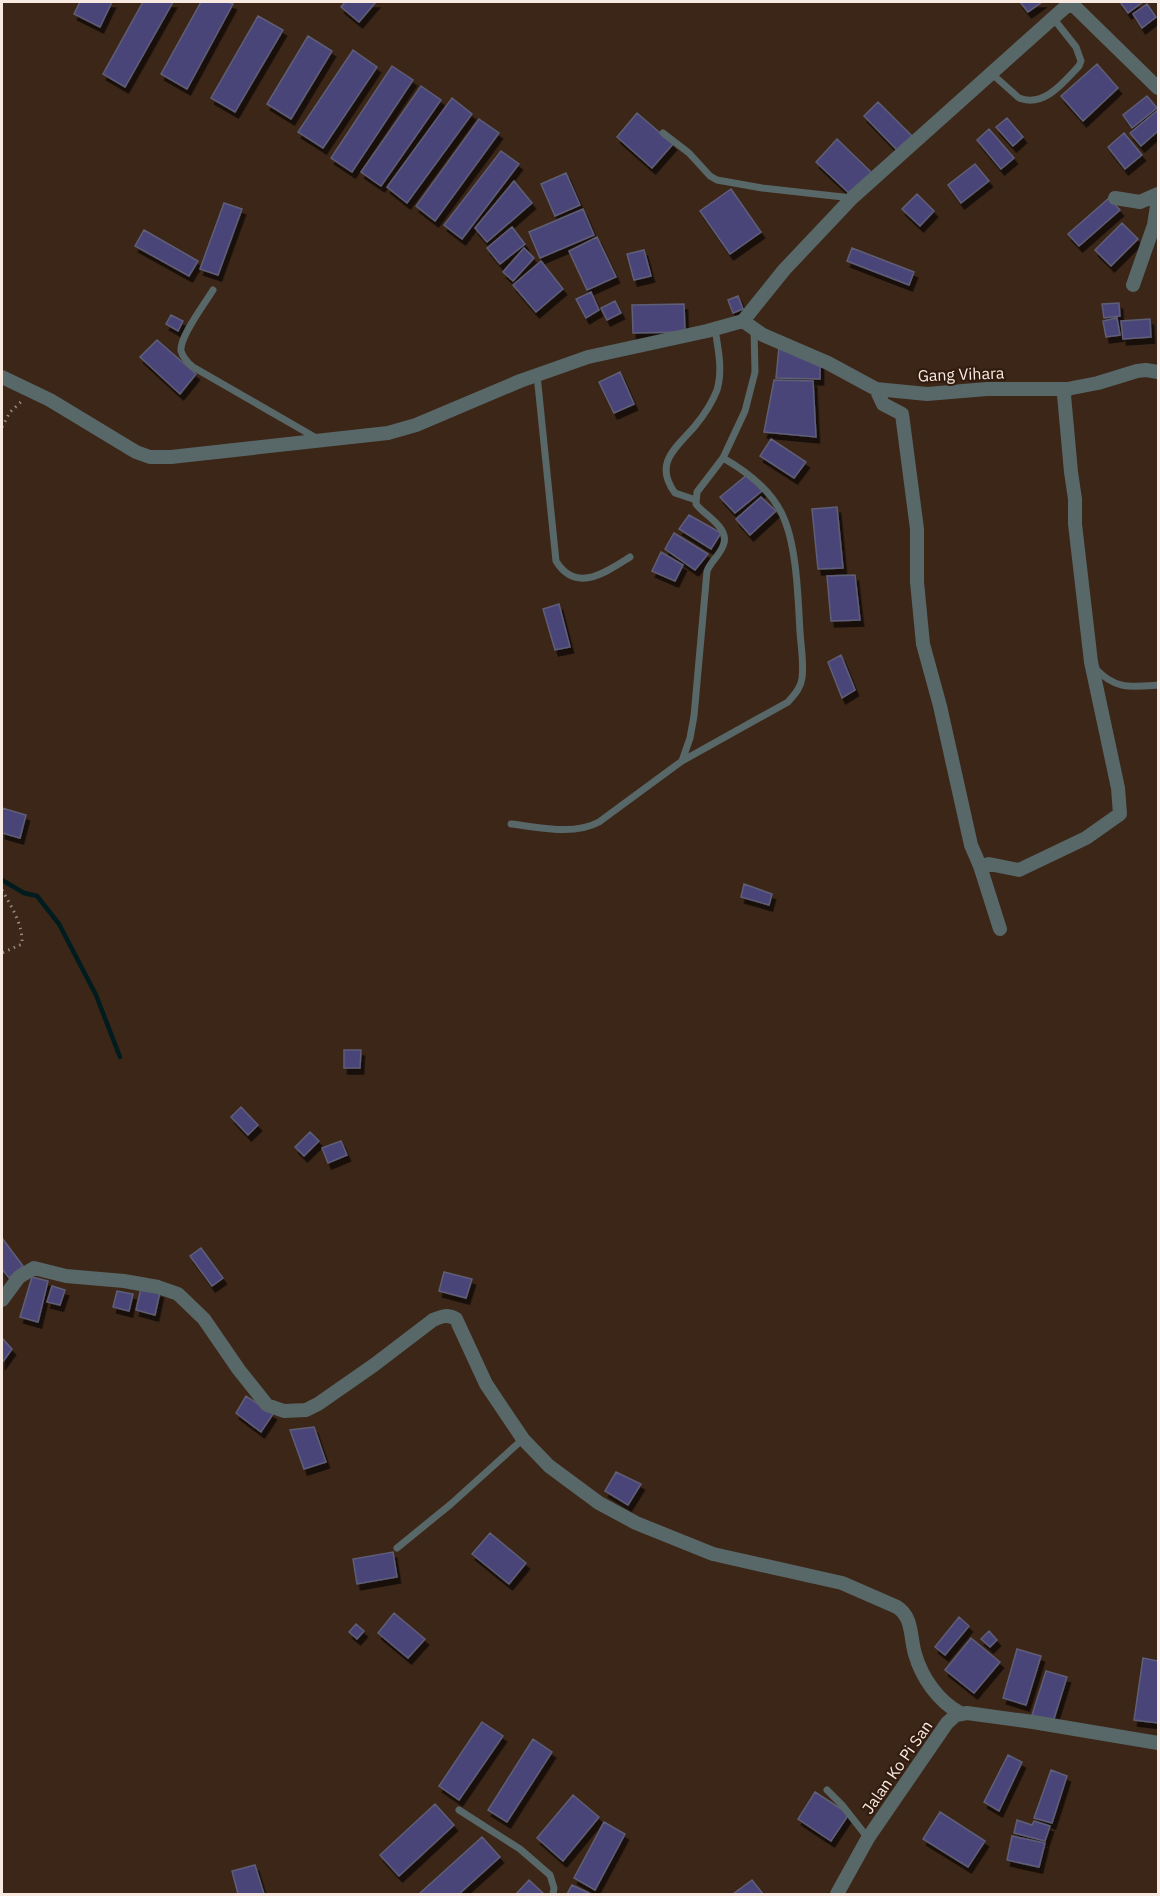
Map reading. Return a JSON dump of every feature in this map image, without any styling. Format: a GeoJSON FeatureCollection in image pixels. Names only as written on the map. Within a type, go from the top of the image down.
{"type":"FeatureCollection","features":[{"type":"Feature","properties":{"kind":"street"},"geometry":{"type":"LineString","coordinates":[[2,377],[43,396],[136,452],[150,457],[171,457],[381,435],[416,425],[537,375],[588,357],[715,329],[749,325],[784,270],[852,198],[1070,2],[1158,88]]}},
{"type":"Feature","properties":{"kind":"street"},"geometry":{"type":"LineString","coordinates":[[1115,198],[1140,202],[1158,194]]}},
{"type":"Feature","properties":{"kind":"street"},"geometry":{"type":"LineString","coordinates":[[1133,285],[1154,225],[1158,199]]}},
{"type":"Feature","properties":{"kind":"street","name":"Gang Vihara"},"geometry":{"type":"LineString","coordinates":[[749,325],[763,335],[828,363],[876,389],[927,394],[987,389],[1067,389],[1098,383],[1137,371],[1158,372]]}},
{"type":"Feature","properties":{"kind":"street"},"geometry":{"type":"LineString","coordinates":[[876,389],[883,405],[903,414],[917,529],[917,582],[923,644],[940,706],[971,845],[1000,928]]}},
{"type":"Feature","properties":{"kind":"street"},"geometry":{"type":"LineString","coordinates":[[980,866],[989,864],[1018,870],[1086,838],[1120,814],[1118,788],[1090,662],[1068,445],[1064,395],[1067,389]]}},
{"type":"Feature","properties":{"kind":"street"},"geometry":{"type":"LineString","coordinates":[[2,1300],[19,1277],[34,1268],[66,1276],[132,1282],[169,1290],[184,1299],[204,1319],[239,1370],[267,1405],[284,1412],[306,1410],[318,1404],[374,1365],[423,1326],[442,1316],[451,1316],[460,1326],[494,1397],[523,1439],[536,1454],[570,1483],[599,1503],[636,1523],[728,1558],[842,1583],[902,1610],[908,1619],[915,1653],[924,1676],[940,1698],[960,1713],[1033,1722],[1158,1743]]}},
{"type":"Feature","properties":{"kind":"street","name":"Jalan Ko Pi San"},"geometry":{"type":"LineString","coordinates":[[837,1894],[868,1838],[947,1723],[960,1713]]}},
{"type":"Feature","properties":{"kind":"lane"},"geometry":{"type":"LineString","coordinates":[[991,73],[1024,100],[1042,99],[1056,89],[1079,66],[1081,57],[1076,47],[1052,18]]}},
{"type":"Feature","properties":{"kind":"lane"},"geometry":{"type":"LineString","coordinates":[[663,134],[689,153],[710,176],[717,180],[762,188],[852,198]]}},
{"type":"Feature","properties":{"kind":"lane"},"geometry":{"type":"LineString","coordinates":[[213,290],[184,338],[181,351],[185,358],[193,366],[323,441]]}},
{"type":"Feature","properties":{"kind":"lane"},"geometry":{"type":"LineString","coordinates":[[682,761],[690,738],[696,697],[707,571],[711,561],[722,549],[725,538],[719,526],[701,511],[696,500],[699,489],[723,458],[742,419],[753,382],[756,355],[749,325]]}},
{"type":"Feature","properties":{"kind":"lane"},"geometry":{"type":"LineString","coordinates":[[696,500],[675,493],[666,476],[666,465],[676,445],[703,417],[717,388],[720,358],[715,329]]}},
{"type":"Feature","properties":{"kind":"lane"},"geometry":{"type":"LineString","coordinates":[[537,375],[556,561],[565,573],[573,577],[591,578],[600,576],[630,557]]}},
{"type":"Feature","properties":{"kind":"lane"},"geometry":{"type":"LineString","coordinates":[[511,824],[568,829],[587,828],[599,822],[682,761],[788,702],[797,691],[802,681],[803,664],[798,602],[788,530],[782,513],[763,488],[743,469],[723,458]]}},
{"type":"Feature","properties":{"kind":"lane"},"geometry":{"type":"LineString","coordinates":[[1090,662],[1105,679],[1113,682],[1125,686],[1158,685]]}},
{"type":"Feature","properties":{"kind":"lane"},"geometry":{"type":"LineString","coordinates":[[397,1548],[451,1504],[523,1439]]}},
{"type":"Feature","properties":{"kind":"lane"},"geometry":{"type":"LineString","coordinates":[[827,1790],[868,1838]]}},
{"type":"Feature","properties":{"kind":"lane"},"geometry":{"type":"LineString","coordinates":[[459,1810],[520,1849],[542,1868],[549,1875],[554,1888],[553,1894]]}},
{"type":"Feature","properties":{"kind":"path"},"geometry":{"type":"LineString","coordinates":[[2,428],[9,412],[27,396],[43,396]]}},
{"type":"Feature","properties":{"kind":"path"},"geometry":{"type":"LineString","coordinates":[[2,890],[23,933],[22,944],[2,953]]}},
{"type":"Feature","properties":{"kind":"building"},"geometry":{"type":"Polygon","coordinates":[[[80,2],[112,2],[100,27],[74,14],[80,2]]]}},
{"type":"Feature","properties":{"kind":"building"},"geometry":{"type":"Polygon","coordinates":[[[143,2],[173,2],[125,87],[103,74],[143,2]]]}},
{"type":"Feature","properties":{"kind":"building"},"geometry":{"type":"Polygon","coordinates":[[[201,2],[233,4],[187,89],[161,74],[201,2]]]}},
{"type":"Feature","properties":{"kind":"building"},"geometry":{"type":"Polygon","coordinates":[[[345,2],[376,2],[359,22],[341,7],[345,2]]]}},
{"type":"Feature","properties":{"kind":"building"},"geometry":{"type":"Polygon","coordinates":[[[1020,2],[1042,2],[1028,12],[1020,2]]]}},
{"type":"Feature","properties":{"kind":"building"},"geometry":{"type":"Polygon","coordinates":[[[1120,2],[1143,2],[1128,13],[1120,2]]]}},
{"type":"Feature","properties":{"kind":"building"},"geometry":{"type":"Polygon","coordinates":[[[1147,4],[1156,17],[1142,28],[1133,14],[1147,4]]]}},
{"type":"Feature","properties":{"kind":"building"},"geometry":{"type":"Polygon","coordinates":[[[258,16],[283,30],[235,112],[211,98],[258,16]]]}},
{"type":"Feature","properties":{"kind":"building"},"geometry":{"type":"Polygon","coordinates":[[[308,36],[332,51],[291,119],[267,104],[308,36]]]}},
{"type":"Feature","properties":{"kind":"building"},"geometry":{"type":"Polygon","coordinates":[[[353,50],[377,67],[323,148],[298,132],[353,50]]]}},
{"type":"Feature","properties":{"kind":"building"},"geometry":{"type":"Polygon","coordinates":[[[1097,64],[1118,88],[1083,121],[1061,96],[1097,64]]]}},
{"type":"Feature","properties":{"kind":"building"},"geometry":{"type":"Polygon","coordinates":[[[392,66],[413,80],[352,172],[331,158],[392,66]]]}},
{"type":"Feature","properties":{"kind":"building"},"geometry":{"type":"Polygon","coordinates":[[[421,86],[441,100],[381,186],[361,172],[421,86]]]}},
{"type":"Feature","properties":{"kind":"building"},"geometry":{"type":"Polygon","coordinates":[[[1147,96],[1157,108],[1132,128],[1123,115],[1147,96]]]}},
{"type":"Feature","properties":{"kind":"building"},"geometry":{"type":"Polygon","coordinates":[[[452,98],[472,114],[407,203],[387,187],[452,98]]]}},
{"type":"Feature","properties":{"kind":"building"},"geometry":{"type":"Polygon","coordinates":[[[878,102],[912,136],[897,150],[864,116],[878,102]]]}},
{"type":"Feature","properties":{"kind":"building"},"geometry":{"type":"Polygon","coordinates":[[[1158,110],[1158,131],[1141,146],[1130,133],[1158,110]]]}},
{"type":"Feature","properties":{"kind":"building"},"geometry":{"type":"Polygon","coordinates":[[[637,113],[673,144],[652,168],[617,137],[637,113]]]}},
{"type":"Feature","properties":{"kind":"building"},"geometry":{"type":"Polygon","coordinates":[[[1007,118],[1023,137],[1013,146],[996,127],[1007,118]]]}},
{"type":"Feature","properties":{"kind":"building"},"geometry":{"type":"Polygon","coordinates":[[[479,119],[499,133],[435,221],[416,206],[479,119]]]}},
{"type":"Feature","properties":{"kind":"building"},"geometry":{"type":"Polygon","coordinates":[[[989,129],[1014,158],[1001,169],[977,140],[989,129]]]}},
{"type":"Feature","properties":{"kind":"building"},"geometry":{"type":"Polygon","coordinates":[[[1124,133],[1142,155],[1125,169],[1108,147],[1124,133]]]}},
{"type":"Feature","properties":{"kind":"building"},"geometry":{"type":"Polygon","coordinates":[[[837,139],[872,173],[851,195],[816,162],[837,139]]]}},
{"type":"Feature","properties":{"kind":"building"},"geometry":{"type":"Polygon","coordinates":[[[501,151],[519,164],[462,239],[444,225],[501,151]]]}},
{"type":"Feature","properties":{"kind":"building"},"geometry":{"type":"Polygon","coordinates":[[[975,164],[989,181],[961,203],[948,185],[975,164]]]}},
{"type":"Feature","properties":{"kind":"building"},"geometry":{"type":"Polygon","coordinates":[[[566,173],[580,205],[555,216],[541,184],[566,173]]]}},
{"type":"Feature","properties":{"kind":"building"},"geometry":{"type":"Polygon","coordinates":[[[514,181],[532,203],[487,242],[475,228],[514,181]]]}},
{"type":"Feature","properties":{"kind":"building"},"geometry":{"type":"Polygon","coordinates":[[[731,189],[761,232],[730,254],[700,211],[731,189]]]}},
{"type":"Feature","properties":{"kind":"building"},"geometry":{"type":"Polygon","coordinates":[[[917,194],[934,211],[920,226],[902,209],[917,194]]]}},
{"type":"Feature","properties":{"kind":"building"},"geometry":{"type":"Polygon","coordinates":[[[1109,198],[1120,210],[1079,246],[1068,234],[1109,198]]]}},
{"type":"Feature","properties":{"kind":"building"},"geometry":{"type":"Polygon","coordinates":[[[224,203],[242,209],[218,275],[200,269],[224,203]]]}},
{"type":"Feature","properties":{"kind":"building"},"geometry":{"type":"Polygon","coordinates":[[[583,209],[594,235],[540,258],[529,232],[583,209]]]}},
{"type":"Feature","properties":{"kind":"building"},"geometry":{"type":"Polygon","coordinates":[[[1122,223],[1138,239],[1111,266],[1095,250],[1122,223]]]}},
{"type":"Feature","properties":{"kind":"building"},"geometry":{"type":"Polygon","coordinates":[[[512,227],[525,244],[500,264],[487,248],[512,227]]]}},
{"type":"Feature","properties":{"kind":"building"},"geometry":{"type":"Polygon","coordinates":[[[144,230],[198,261],[189,276],[135,246],[144,230]]]}},
{"type":"Feature","properties":{"kind":"building"},"geometry":{"type":"Polygon","coordinates":[[[597,237],[616,277],[587,290],[569,251],[597,237]]]}},
{"type":"Feature","properties":{"kind":"building"},"geometry":{"type":"Polygon","coordinates":[[[524,248],[534,258],[513,281],[503,272],[524,248]]]}},
{"type":"Feature","properties":{"kind":"building"},"geometry":{"type":"Polygon","coordinates":[[[852,248],[914,272],[909,285],[847,261],[852,248]]]}},
{"type":"Feature","properties":{"kind":"building"},"geometry":{"type":"Polygon","coordinates":[[[644,250],[651,276],[634,280],[627,254],[644,250]]]}},
{"type":"Feature","properties":{"kind":"building"},"geometry":{"type":"Polygon","coordinates":[[[541,261],[563,289],[536,312],[513,285],[541,261]]]}},
{"type":"Feature","properties":{"kind":"building"},"geometry":{"type":"Polygon","coordinates":[[[591,292],[599,310],[586,318],[576,299],[591,292]]]}},
{"type":"Feature","properties":{"kind":"building"},"geometry":{"type":"Polygon","coordinates":[[[738,296],[743,309],[733,313],[728,300],[738,296]]]}},
{"type":"Feature","properties":{"kind":"building"},"geometry":{"type":"Polygon","coordinates":[[[615,301],[621,313],[607,320],[601,308],[615,301]]]}},
{"type":"Feature","properties":{"kind":"building"},"geometry":{"type":"Polygon","coordinates":[[[1119,303],[1120,316],[1104,318],[1102,304],[1119,303]]]}},
{"type":"Feature","properties":{"kind":"building"},"geometry":{"type":"Polygon","coordinates":[[[684,304],[685,332],[633,333],[632,305],[684,304]]]}},
{"type":"Feature","properties":{"kind":"building"},"geometry":{"type":"Polygon","coordinates":[[[171,315],[183,321],[178,331],[166,324],[171,315]]]}},
{"type":"Feature","properties":{"kind":"building"},"geometry":{"type":"Polygon","coordinates":[[[1117,318],[1120,335],[1106,337],[1103,321],[1117,318]]]}},
{"type":"Feature","properties":{"kind":"building"},"geometry":{"type":"Polygon","coordinates":[[[1150,319],[1151,337],[1123,339],[1121,321],[1150,319]]]}},
{"type":"Feature","properties":{"kind":"building"},"geometry":{"type":"Polygon","coordinates":[[[157,340],[196,374],[180,394],[140,357],[157,340]]]}},
{"type":"Feature","properties":{"kind":"building"},"geometry":{"type":"Polygon","coordinates":[[[779,347],[820,363],[820,379],[776,378],[779,347]]]}},
{"type":"Feature","properties":{"kind":"building"},"geometry":{"type":"Polygon","coordinates":[[[620,372],[634,404],[614,413],[599,382],[620,372]]]}},
{"type":"Feature","properties":{"kind":"building"},"geometry":{"type":"Polygon","coordinates":[[[774,380],[813,381],[816,437],[764,432],[774,380]]]}},
{"type":"Feature","properties":{"kind":"building"},"geometry":{"type":"Polygon","coordinates":[[[771,439],[806,462],[794,478],[760,456],[771,439]]]}},
{"type":"Feature","properties":{"kind":"building"},"geometry":{"type":"Polygon","coordinates":[[[748,474],[762,491],[735,513],[720,497],[748,474]]]}},
{"type":"Feature","properties":{"kind":"building"},"geometry":{"type":"Polygon","coordinates":[[[761,497],[776,511],[750,535],[736,519],[761,497]]]}},
{"type":"Feature","properties":{"kind":"building"},"geometry":{"type":"Polygon","coordinates":[[[837,507],[843,568],[818,569],[812,509],[837,507]]]}},
{"type":"Feature","properties":{"kind":"building"},"geometry":{"type":"Polygon","coordinates":[[[689,515],[721,533],[711,549],[679,529],[689,515]]]}},
{"type":"Feature","properties":{"kind":"building"},"geometry":{"type":"Polygon","coordinates":[[[674,533],[708,554],[695,570],[665,549],[674,533]]]}},
{"type":"Feature","properties":{"kind":"building"},"geometry":{"type":"Polygon","coordinates":[[[661,552],[683,565],[675,581],[652,571],[661,552]]]}},
{"type":"Feature","properties":{"kind":"building"},"geometry":{"type":"Polygon","coordinates":[[[855,575],[860,620],[831,621],[827,576],[855,575]]]}},
{"type":"Feature","properties":{"kind":"building"},"geometry":{"type":"Polygon","coordinates":[[[559,604],[570,647],[555,650],[543,609],[559,604]]]}},
{"type":"Feature","properties":{"kind":"building"},"geometry":{"type":"Polygon","coordinates":[[[841,655],[855,690],[842,698],[828,662],[841,655]]]}},
{"type":"Feature","properties":{"kind":"building"},"geometry":{"type":"Polygon","coordinates":[[[2,808],[26,815],[20,838],[2,833],[2,808]]]}},
{"type":"Feature","properties":{"kind":"building"},"geometry":{"type":"Polygon","coordinates":[[[744,884],[772,894],[769,905],[741,897],[744,884]]]}},
{"type":"Feature","properties":{"kind":"building"},"geometry":{"type":"Polygon","coordinates":[[[344,1050],[361,1050],[360,1068],[344,1068],[344,1050]]]}},
{"type":"Feature","properties":{"kind":"building"},"geometry":{"type":"Polygon","coordinates":[[[241,1107],[258,1125],[248,1135],[231,1117],[241,1107]]]}},
{"type":"Feature","properties":{"kind":"building"},"geometry":{"type":"Polygon","coordinates":[[[310,1132],[319,1141],[304,1156],[295,1147],[310,1132]]]}},
{"type":"Feature","properties":{"kind":"building"},"geometry":{"type":"Polygon","coordinates":[[[341,1141],[347,1155],[328,1163],[322,1148],[341,1141]]]}},
{"type":"Feature","properties":{"kind":"building"},"geometry":{"type":"Polygon","coordinates":[[[2,1238],[23,1266],[9,1278],[2,1269],[2,1238]]]}},
{"type":"Feature","properties":{"kind":"building"},"geometry":{"type":"Polygon","coordinates":[[[201,1248],[223,1278],[212,1286],[190,1256],[201,1248]]]}},
{"type":"Feature","properties":{"kind":"building"},"geometry":{"type":"Polygon","coordinates":[[[444,1272],[472,1279],[466,1298],[439,1291],[444,1272]]]}},
{"type":"Feature","properties":{"kind":"building"},"geometry":{"type":"Polygon","coordinates":[[[32,1277],[48,1281],[38,1322],[20,1317],[32,1277]]]}},
{"type":"Feature","properties":{"kind":"building"},"geometry":{"type":"Polygon","coordinates":[[[52,1286],[65,1290],[60,1305],[47,1302],[52,1286]]]}},
{"type":"Feature","properties":{"kind":"building"},"geometry":{"type":"Polygon","coordinates":[[[141,1288],[160,1292],[155,1315],[136,1310],[141,1288]]]}},
{"type":"Feature","properties":{"kind":"building"},"geometry":{"type":"Polygon","coordinates":[[[117,1291],[133,1294],[129,1311],[113,1307],[117,1291]]]}},
{"type":"Feature","properties":{"kind":"building"},"geometry":{"type":"Polygon","coordinates":[[[2,1338],[12,1349],[2,1363],[2,1338]]]}},
{"type":"Feature","properties":{"kind":"building"},"geometry":{"type":"Polygon","coordinates":[[[246,1396],[273,1414],[261,1432],[236,1413],[246,1396]]]}},
{"type":"Feature","properties":{"kind":"building"},"geometry":{"type":"Polygon","coordinates":[[[314,1427],[326,1462],[304,1469],[290,1430],[314,1427]]]}},
{"type":"Feature","properties":{"kind":"building"},"geometry":{"type":"Polygon","coordinates":[[[616,1472],[641,1484],[628,1505],[605,1491],[616,1472]]]}},
{"type":"Feature","properties":{"kind":"building"},"geometry":{"type":"Polygon","coordinates":[[[490,1533],[526,1563],[509,1584],[472,1554],[490,1533]]]}},
{"type":"Feature","properties":{"kind":"building"},"geometry":{"type":"Polygon","coordinates":[[[393,1552],[397,1577],[357,1584],[353,1559],[393,1552]]]}},
{"type":"Feature","properties":{"kind":"building"},"geometry":{"type":"Polygon","coordinates":[[[394,1613],[425,1639],[408,1658],[378,1633],[394,1613]]]}},
{"type":"Feature","properties":{"kind":"building"},"geometry":{"type":"Polygon","coordinates":[[[959,1617],[969,1626],[945,1655],[935,1647],[959,1617]]]}},
{"type":"Feature","properties":{"kind":"building"},"geometry":{"type":"Polygon","coordinates":[[[356,1624],[364,1631],[357,1639],[349,1632],[356,1624]]]}},
{"type":"Feature","properties":{"kind":"building"},"geometry":{"type":"Polygon","coordinates":[[[989,1631],[997,1640],[990,1647],[981,1639],[989,1631]]]}},
{"type":"Feature","properties":{"kind":"building"},"geometry":{"type":"Polygon","coordinates":[[[971,1638],[1000,1662],[974,1693],[945,1670],[971,1638]]]}},
{"type":"Feature","properties":{"kind":"building"},"geometry":{"type":"Polygon","coordinates":[[[1017,1649],[1041,1656],[1026,1705],[1003,1698],[1017,1649]]]}},
{"type":"Feature","properties":{"kind":"building"},"geometry":{"type":"Polygon","coordinates":[[[1143,1658],[1158,1661],[1158,1723],[1134,1720],[1143,1658]]]}},
{"type":"Feature","properties":{"kind":"building"},"geometry":{"type":"Polygon","coordinates":[[[1046,1671],[1067,1677],[1053,1722],[1032,1715],[1046,1671]]]}},
{"type":"Feature","properties":{"kind":"building"},"geometry":{"type":"Polygon","coordinates":[[[482,1722],[503,1736],[459,1800],[439,1786],[482,1722]]]}},
{"type":"Feature","properties":{"kind":"building"},"geometry":{"type":"Polygon","coordinates":[[[533,1739],[552,1752],[507,1822],[488,1810],[533,1739]]]}},
{"type":"Feature","properties":{"kind":"building"},"geometry":{"type":"Polygon","coordinates":[[[1008,1755],[1022,1762],[999,1811],[984,1802],[1008,1755]]]}},
{"type":"Feature","properties":{"kind":"building"},"geometry":{"type":"Polygon","coordinates":[[[1051,1770],[1067,1776],[1052,1823],[1034,1818],[1051,1770]]]}},
{"type":"Feature","properties":{"kind":"building"},"geometry":{"type":"Polygon","coordinates":[[[815,1792],[849,1814],[831,1841],[798,1819],[815,1792]]]}},
{"type":"Feature","properties":{"kind":"building"},"geometry":{"type":"Polygon","coordinates":[[[573,1795],[599,1817],[563,1861],[537,1838],[573,1795]]]}},
{"type":"Feature","properties":{"kind":"building"},"geometry":{"type":"Polygon","coordinates":[[[435,1804],[454,1825],[399,1876],[380,1855],[435,1804]]]}},
{"type":"Feature","properties":{"kind":"building"},"geometry":{"type":"Polygon","coordinates":[[[940,1812],[985,1841],[968,1867],[923,1839],[940,1812]]]}},
{"type":"Feature","properties":{"kind":"building"},"geometry":{"type":"Polygon","coordinates":[[[1017,1820],[1032,1825],[1034,1821],[1050,1826],[1045,1841],[1014,1833],[1017,1820]]]}},
{"type":"Feature","properties":{"kind":"building"},"geometry":{"type":"Polygon","coordinates":[[[604,1822],[625,1834],[595,1890],[574,1878],[604,1822]]]}},
{"type":"Feature","properties":{"kind":"building"},"geometry":{"type":"Polygon","coordinates":[[[1012,1836],[1045,1843],[1039,1867],[1007,1860],[1012,1836]]]}},
{"type":"Feature","properties":{"kind":"building"},"geometry":{"type":"Polygon","coordinates":[[[482,1837],[500,1857],[459,1894],[419,1894],[482,1837]]]}},
{"type":"Feature","properties":{"kind":"building"},"geometry":{"type":"Polygon","coordinates":[[[255,1865],[264,1894],[238,1894],[232,1871],[255,1865]]]}},
{"type":"Feature","properties":{"kind":"building"},"geometry":{"type":"Polygon","coordinates":[[[529,1880],[544,1894],[516,1894],[529,1880]]]}},
{"type":"Feature","properties":{"kind":"building"},"geometry":{"type":"Polygon","coordinates":[[[752,1880],[763,1894],[733,1894],[752,1880]]]}},
{"type":"Feature","properties":{"kind":"building"},"geometry":{"type":"Polygon","coordinates":[[[572,1885],[591,1894],[567,1894],[572,1885]]]}},
{"type":"Feature","properties":{"kind":"waterway"},"geometry":{"type":"LineString","coordinates":[[2,880],[24,893],[37,896],[59,924],[96,995],[120,1057]]}}]}
